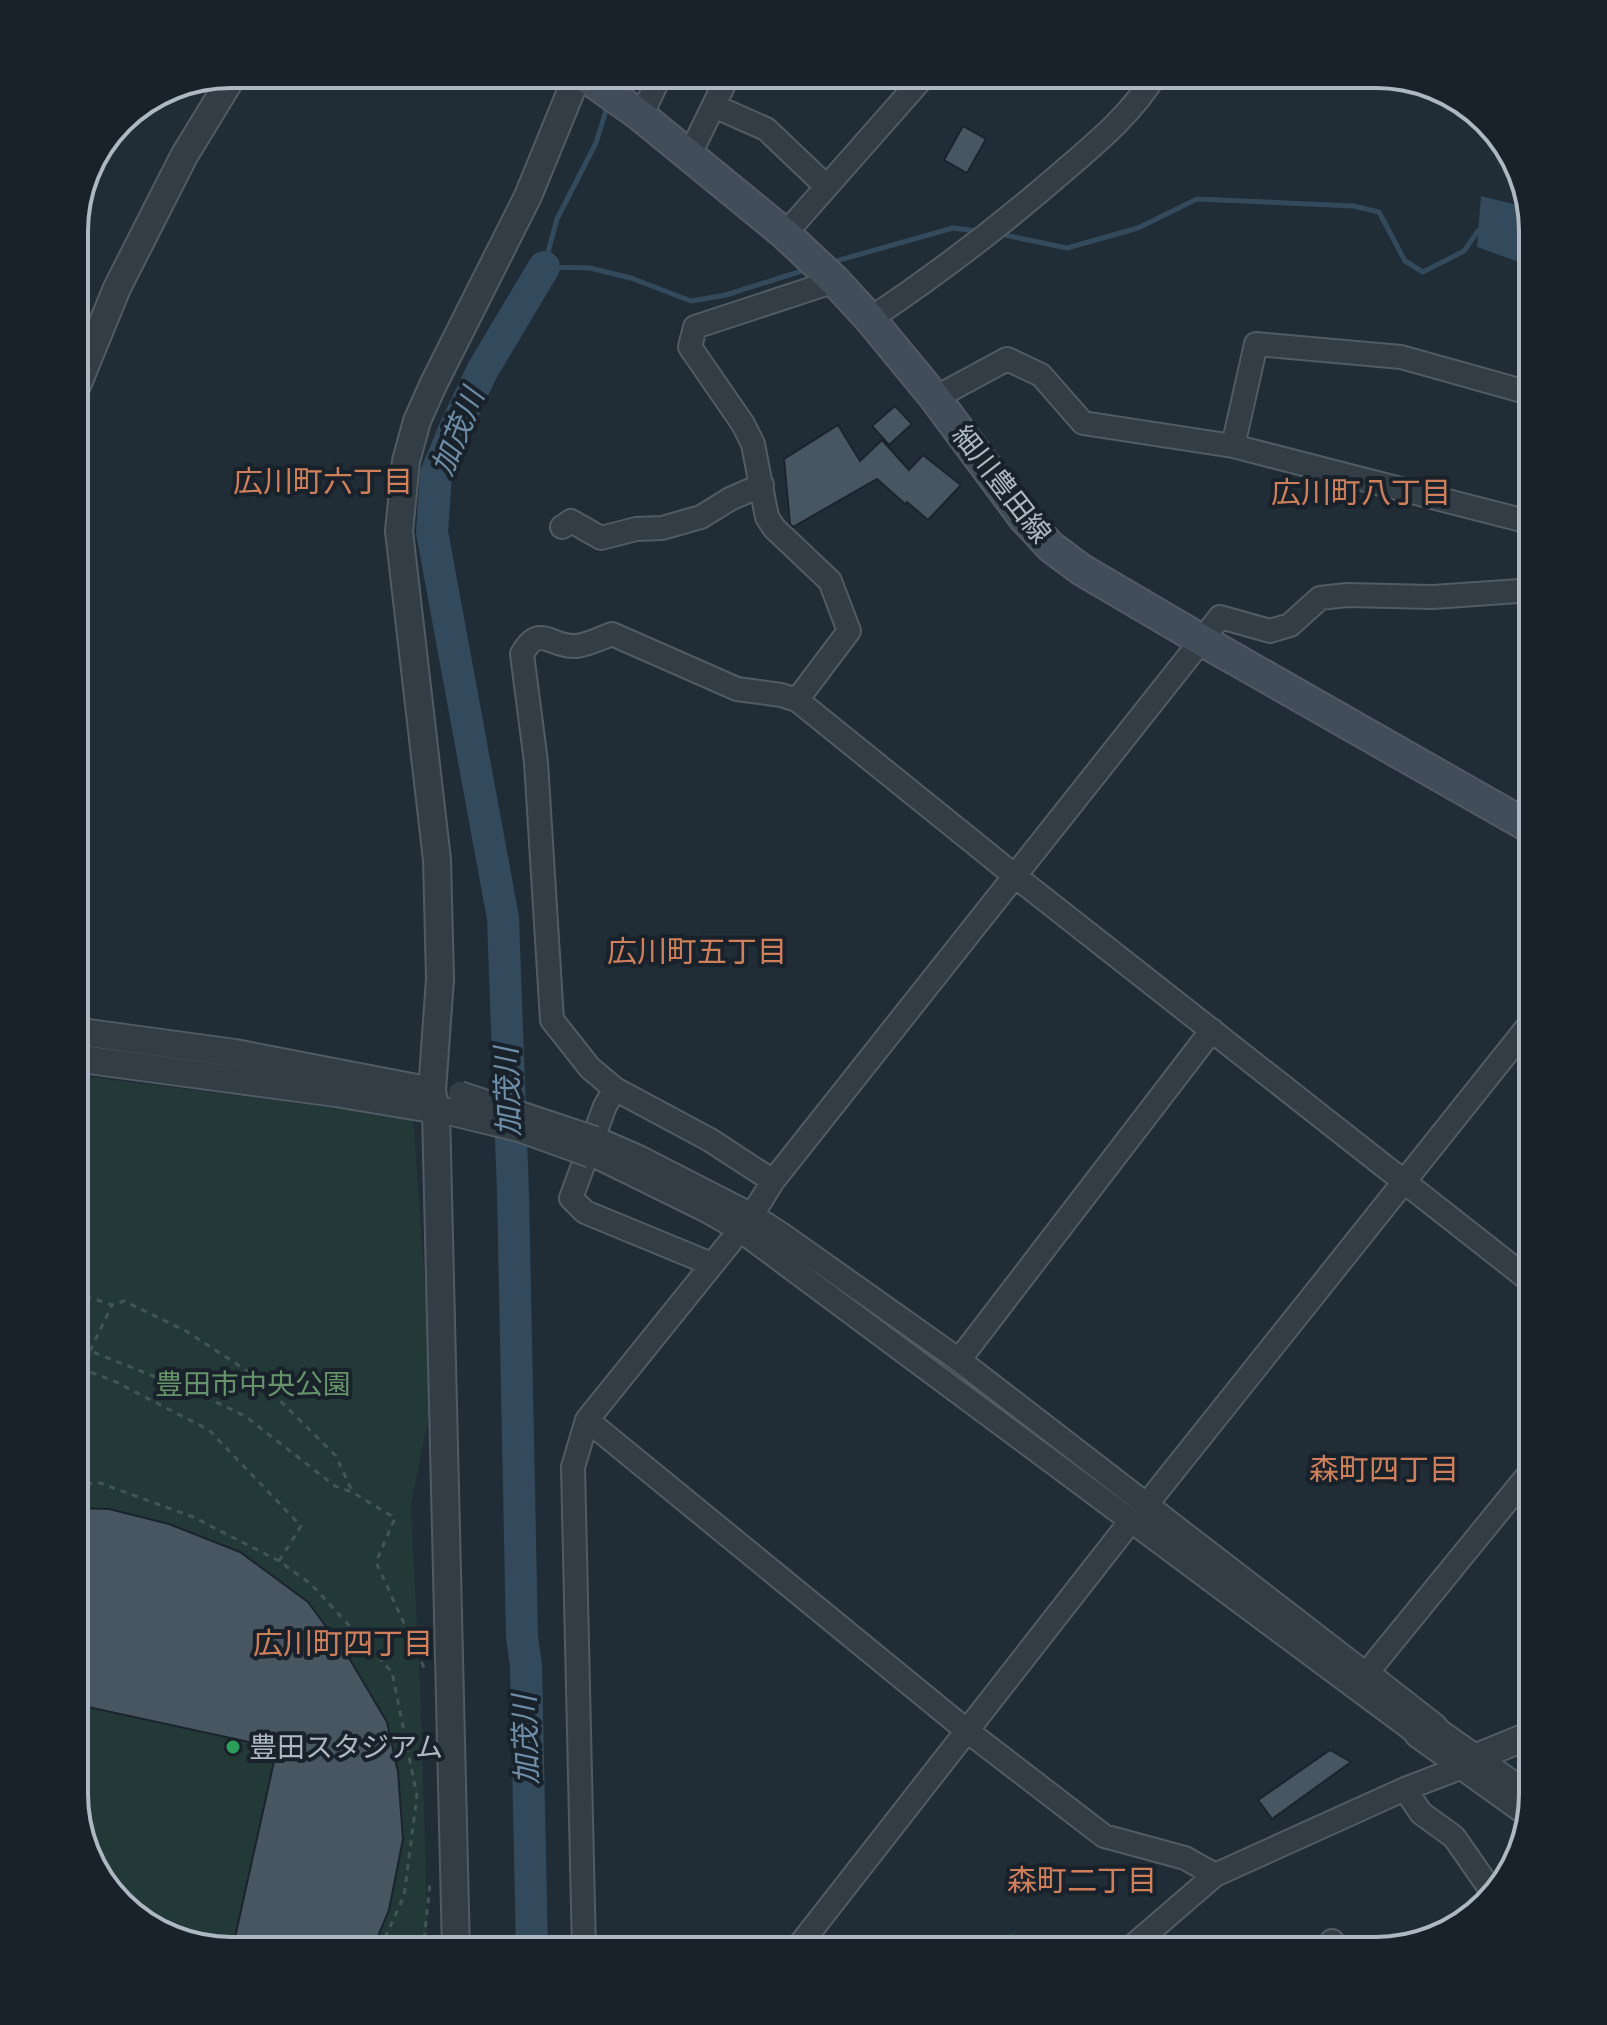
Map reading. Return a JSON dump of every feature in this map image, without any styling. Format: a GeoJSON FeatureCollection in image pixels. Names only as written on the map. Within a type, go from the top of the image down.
{"type":"FeatureCollection","features":[{"type":"Feature","properties":{"kind":"main road","name":"細川豊田線"},"geometry":{"type":"LineString","coordinates":[[604,88],[785,234],[835,281],[935,398],[1024,518],[1051,547],[1082,570],[1203,641],[1519,821]]}},
{"type":"Feature","properties":{"kind":"street"},"geometry":{"type":"LineString","coordinates":[[88,359],[117,288],[184,156],[225,88]]}},
{"type":"Feature","properties":{"kind":"street"},"geometry":{"type":"LineString","coordinates":[[456,1937],[445,1102],[437,860],[399,531],[406,461],[417,421],[583,88]]}},
{"type":"Feature","properties":{"kind":"street"},"geometry":{"type":"LineString","coordinates":[[641,116],[654,88]]}},
{"type":"Feature","properties":{"kind":"street"},"geometry":{"type":"LineString","coordinates":[[689,156],[722,88]]}},
{"type":"Feature","properties":{"kind":"street"},"geometry":{"type":"LineString","coordinates":[[785,234],[914,88]]}},
{"type":"Feature","properties":{"kind":"street"},"geometry":{"type":"LineString","coordinates":[[870,319],[1003,223],[1116,126],[1147,88]]}},
{"type":"Feature","properties":{"kind":"street"},"geometry":{"type":"LineString","coordinates":[[714,106],[766,129],[826,186]]}},
{"type":"Feature","properties":{"kind":"street"},"geometry":{"type":"LineString","coordinates":[[797,700],[849,631],[830,581],[774,528],[767,517],[753,444],[743,424],[690,347],[695,327],[835,281]]}},
{"type":"Feature","properties":{"kind":"street"},"geometry":{"type":"LineString","coordinates":[[1233,446],[1256,344],[1401,357],[1519,390]]}},
{"type":"Feature","properties":{"kind":"street"},"geometry":{"type":"LineString","coordinates":[[935,398],[1007,359],[1041,375],[1083,423],[1233,446],[1519,519]]}},
{"type":"Feature","properties":{"kind":"street"},"geometry":{"type":"LineString","coordinates":[[562,527],[571,521],[601,538],[636,529],[662,528],[701,517],[730,499],[762,485]]}},
{"type":"Feature","properties":{"kind":"street"},"geometry":{"type":"LineString","coordinates":[[584,1937],[573,1467],[587,1420],[1220,617],[1270,631],[1290,625],[1320,598],[1347,595],[1433,597],[1519,591]]}},
{"type":"Feature","properties":{"kind":"street"},"geometry":{"type":"LineString","coordinates":[[773,1181],[710,1140],[615,1089],[590,1068],[552,1020],[536,762],[522,654],[527,644],[536,638],[581,646],[612,634],[737,689],[797,700],[1015,876],[1519,1272]]}},
{"type":"Feature","properties":{"kind":"street"},"geometry":{"type":"LineString","coordinates":[[959,1360],[1212,1030]]}},
{"type":"Feature","properties":{"kind":"street"},"geometry":{"type":"LineString","coordinates":[[88,1033],[235,1053],[445,1102],[519,1128],[593,1146],[707,1211],[746,1222],[959,1360],[1366,1674],[1426,1730]]}},
{"type":"Feature","properties":{"kind":"street"},"geometry":{"type":"LineString","coordinates":[[1147,1504],[1519,1038]]}},
{"type":"Feature","properties":{"kind":"street"},"geometry":{"type":"LineString","coordinates":[[88,1060],[336,1093],[445,1102]]}},
{"type":"Feature","properties":{"kind":"street"},"geometry":{"type":"LineString","coordinates":[[615,1089],[605,1106],[571,1198],[585,1212],[711,1264]]}},
{"type":"Feature","properties":{"kind":"street"},"geometry":{"type":"LineString","coordinates":[[746,1222],[1130,1522],[1471,1762],[1519,1789]]}},
{"type":"Feature","properties":{"kind":"street"},"geometry":{"type":"LineString","coordinates":[[587,1420],[966,1730],[1104,1836],[1185,1858],[1215,1875]]}},
{"type":"Feature","properties":{"kind":"street"},"geometry":{"type":"LineString","coordinates":[[1366,1674],[1519,1486]]}},
{"type":"Feature","properties":{"kind":"street"},"geometry":{"type":"LineString","coordinates":[[806,1937],[1130,1522]]}},
{"type":"Feature","properties":{"kind":"street"},"geometry":{"type":"LineString","coordinates":[[1143,1937],[1215,1875],[1519,1740]]}},
{"type":"Feature","properties":{"kind":"street"},"geometry":{"type":"LineString","coordinates":[[1471,1762],[1518,1804]]}},
{"type":"Feature","properties":{"kind":"street"},"geometry":{"type":"LineString","coordinates":[[1405,1789],[1421,1813],[1454,1837],[1486,1884]]}},
{"type":"Feature","properties":{"kind":"path"},"geometry":{"type":"LineString","coordinates":[[88,1297],[112,1305],[124,1301],[186,1331],[255,1376],[336,1456],[352,1492]]}},
{"type":"Feature","properties":{"kind":"path"},"geometry":{"type":"LineString","coordinates":[[88,1359],[112,1305]]}},
{"type":"Feature","properties":{"kind":"path"},"geometry":{"type":"LineString","coordinates":[[90,1351],[199,1394],[245,1416],[335,1486],[352,1492],[395,1518],[376,1562],[426,1670],[426,1685]]}},
{"type":"Feature","properties":{"kind":"path"},"geometry":{"type":"LineString","coordinates":[[88,1371],[114,1381],[209,1430],[301,1526],[279,1561]]}},
{"type":"Feature","properties":{"kind":"path"},"geometry":{"type":"LineString","coordinates":[[88,1483],[100,1483],[180,1512],[279,1561],[311,1584],[392,1672],[417,1796],[404,1896],[385,1937]]}},
{"type":"Feature","properties":{"kind":"path"},"geometry":{"type":"LineString","coordinates":[[424,1937],[430,1871]]}},
{"type":"Feature","properties":{"kind":"green space","name":"豊田市中央公園"},"geometry":{"type":"Polygon","coordinates":[[[88,1077],[413,1118],[433,1395],[411,1504],[428,1937],[222,1937],[203,1934],[152,1913],[124,1888],[103,1857],[91,1822],[88,1794],[88,1077]]]}},
{"type":"Feature","properties":{"kind":"green space"},"geometry":{"type":"Polygon","coordinates":[[[1017,1930],[1013,1937],[1001,1937],[1017,1930]]]}},
{"type":"Feature","properties":{"kind":"water"},"geometry":{"type":"Polygon","coordinates":[[[1481,196],[1516,205],[1519,262],[1477,247],[1481,196]]]}},
{"type":"Feature","properties":{"kind":"building"},"geometry":{"type":"Polygon","coordinates":[[[963,126],[986,139],[967,173],[944,160],[963,126]]]}},
{"type":"Feature","properties":{"kind":"building"},"geometry":{"type":"Polygon","coordinates":[[[895,406],[912,424],[889,445],[872,426],[895,406]]]}},
{"type":"Feature","properties":{"kind":"building"},"geometry":{"type":"Polygon","coordinates":[[[838,425],[860,461],[882,440],[909,470],[923,455],[961,485],[928,520],[877,479],[793,527],[790,524],[784,459],[838,425]]]}},
{"type":"Feature","properties":{"kind":"building","name":"豊田スタジアム"},"geometry":{"type":"Polygon","coordinates":[[[88,1508],[109,1509],[169,1524],[240,1552],[308,1602],[349,1658],[387,1722],[398,1772],[403,1839],[389,1910],[378,1937],[235,1937],[277,1748],[88,1707],[88,1508]]]}},
{"type":"Feature","properties":{"kind":"building"},"geometry":{"type":"Polygon","coordinates":[[[1330,1750],[1351,1762],[1272,1819],[1258,1800],[1330,1750]]]}},
{"type":"Feature","properties":{"kind":"waterway"},"geometry":{"type":"LineString","coordinates":[[608,104],[596,143],[557,219],[544,267],[590,268],[631,278],[691,301],[726,295],[808,269]]}},
{"type":"Feature","properties":{"kind":"waterway"},"geometry":{"type":"LineString","coordinates":[[1000,234],[1067,248],[1138,228],[1197,199],[1353,206],[1379,212],[1405,261],[1423,272],[1464,251],[1478,231]]}},
{"type":"Feature","properties":{"kind":"waterway"},"geometry":{"type":"LineString","coordinates":[[829,263],[953,228],[978,231]]}},
{"type":"Feature","properties":{"kind":"waterway","name":"加茂川"},"geometry":{"type":"LineString","coordinates":[[532,1937],[503,918],[432,532],[436,474],[453,433],[482,371],[544,267]]}},
{"type":"Feature","properties":{"kind":"place","name":"豊田スタジアム"},"geometry":{"type":"Point","coordinates":[233,1747]}},
{"type":"Feature","properties":{"kind":"district","name":"広川町六丁目"},"geometry":{"type":"Point","coordinates":[323,482]}},
{"type":"Feature","properties":{"kind":"district","name":"広川町八丁目"},"geometry":{"type":"Point","coordinates":[1361,493]}},
{"type":"Feature","properties":{"kind":"district","name":"広川町五丁目"},"geometry":{"type":"Point","coordinates":[697,952]}},
{"type":"Feature","properties":{"kind":"district","name":"森町四丁目"},"geometry":{"type":"Point","coordinates":[1384,1470]}},
{"type":"Feature","properties":{"kind":"district","name":"広川町四丁目"},"geometry":{"type":"Point","coordinates":[343,1644]}},
{"type":"Feature","properties":{"kind":"district","name":"森町二丁目"},"geometry":{"type":"Point","coordinates":[1082,1881]}}]}
